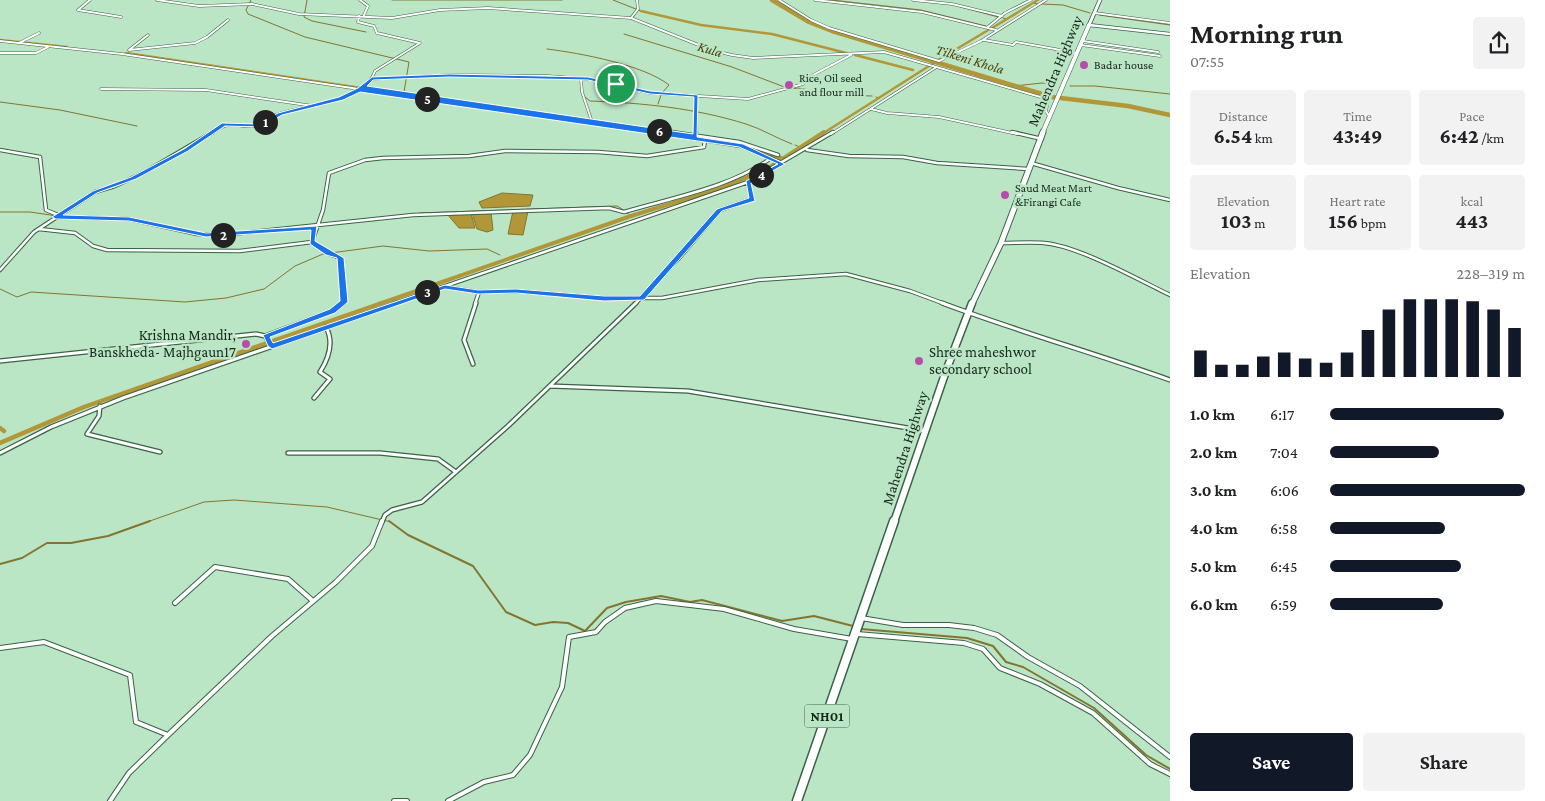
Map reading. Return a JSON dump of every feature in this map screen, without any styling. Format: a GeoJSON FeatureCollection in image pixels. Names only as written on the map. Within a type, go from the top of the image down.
{"type":"FeatureCollection","features":[{"type":"Feature","properties":{"kind":"highway","name":"Mahendra Highway"},"geometry":{"type":"LineString","coordinates":[[797,801],[968,312],[1001,243],[1029,166],[1042,139],[1049,116],[1089,25]]}},
{"type":"Feature","properties":{"kind":"main road","name":"Mahendra Highway"},"geometry":{"type":"LineString","coordinates":[[1089,25],[1100,0]]}},
{"type":"Feature","properties":{"kind":"street"},"geometry":{"type":"LineString","coordinates":[[90,0],[78,10],[121,17]]}},
{"type":"Feature","properties":{"kind":"street"},"geometry":{"type":"LineString","coordinates":[[157,0],[199,6],[252,4],[302,14],[364,15],[400,18],[440,10],[488,8],[631,18],[648,22],[711,50],[743,58],[789,55],[852,55],[884,52],[1044,98],[1048,102],[1046,111],[1049,116]]}},
{"type":"Feature","properties":{"kind":"street"},"geometry":{"type":"LineString","coordinates":[[248,4],[250,0]]}},
{"type":"Feature","properties":{"kind":"street"},"geometry":{"type":"LineString","coordinates":[[360,0],[368,6],[364,15]]}},
{"type":"Feature","properties":{"kind":"street"},"geometry":{"type":"LineString","coordinates":[[631,18],[638,10],[637,0]]}},
{"type":"Feature","properties":{"kind":"street"},"geometry":{"type":"LineString","coordinates":[[779,0],[811,20],[937,61],[945,60],[983,40],[1046,0]]}},
{"type":"Feature","properties":{"kind":"street"},"geometry":{"type":"LineString","coordinates":[[815,0],[900,8],[997,30]]}},
{"type":"Feature","properties":{"kind":"street"},"geometry":{"type":"LineString","coordinates":[[913,0],[952,4],[1002,16]]}},
{"type":"Feature","properties":{"kind":"street"},"geometry":{"type":"LineString","coordinates":[[988,27],[1002,16],[1031,0]]}},
{"type":"Feature","properties":{"kind":"street"},"geometry":{"type":"LineString","coordinates":[[1095,13],[1170,23]]}},
{"type":"Feature","properties":{"kind":"street"},"geometry":{"type":"LineString","coordinates":[[0,270],[20,245],[39,229],[95,192],[134,178],[186,150],[224,124],[259,126],[273,116],[341,99],[361,89],[372,79],[375,71],[420,43],[377,33],[374,26],[358,22],[357,18],[360,15]]}},
{"type":"Feature","properties":{"kind":"street"},"geometry":{"type":"LineString","coordinates":[[148,35],[128,50],[195,43],[207,37],[228,20]]}},
{"type":"Feature","properties":{"kind":"street"},"geometry":{"type":"LineString","coordinates":[[1089,25],[1170,34]]}},
{"type":"Feature","properties":{"kind":"street"},"geometry":{"type":"LineString","coordinates":[[20,42],[39,33]]}},
{"type":"Feature","properties":{"kind":"street"},"geometry":{"type":"LineString","coordinates":[[983,40],[1013,45],[1016,42],[1077,53]]}},
{"type":"Feature","properties":{"kind":"street"},"geometry":{"type":"LineString","coordinates":[[0,41],[122,54],[705,140],[741,146],[781,163]]}},
{"type":"Feature","properties":{"kind":"street"},"geometry":{"type":"LineString","coordinates":[[1082,43],[1158,52]]}},
{"type":"Feature","properties":{"kind":"street"},"geometry":{"type":"LineString","coordinates":[[1082,43],[1160,56]]}},
{"type":"Feature","properties":{"kind":"street"},"geometry":{"type":"LineString","coordinates":[[0,53],[36,53],[48,47]]}},
{"type":"Feature","properties":{"kind":"street"},"geometry":{"type":"LineString","coordinates":[[372,79],[498,76],[581,79],[606,82],[650,93],[748,99],[803,84],[813,75],[852,55]]}},
{"type":"Feature","properties":{"kind":"street"},"geometry":{"type":"LineString","coordinates":[[0,454],[31,436],[100,406],[270,345],[445,287],[748,182],[806,150],[935,68]]}},
{"type":"Feature","properties":{"kind":"street"},"geometry":{"type":"LineString","coordinates":[[581,79],[582,92],[592,122]]}},
{"type":"Feature","properties":{"kind":"street"},"geometry":{"type":"LineString","coordinates":[[101,89],[206,90],[314,106]]}},
{"type":"Feature","properties":{"kind":"street"},"geometry":{"type":"LineString","coordinates":[[361,89],[739,142],[778,156]]}},
{"type":"Feature","properties":{"kind":"street"},"geometry":{"type":"LineString","coordinates":[[696,96],[696,136]]}},
{"type":"Feature","properties":{"kind":"street"},"geometry":{"type":"LineString","coordinates":[[870,109],[887,113],[946,118],[1042,139]]}},
{"type":"Feature","properties":{"kind":"street"},"geometry":{"type":"LineString","coordinates":[[312,242],[315,226],[323,210],[330,173],[365,160],[469,156],[505,151],[598,152],[647,156],[704,147],[705,140]]}},
{"type":"Feature","properties":{"kind":"street"},"geometry":{"type":"LineString","coordinates":[[0,150],[40,157],[46,210],[59,213],[57,216]]}},
{"type":"Feature","properties":{"kind":"street"},"geometry":{"type":"LineString","coordinates":[[806,150],[849,156],[903,157],[938,163],[1029,166],[1170,200]]}},
{"type":"Feature","properties":{"kind":"street"},"geometry":{"type":"LineString","coordinates":[[57,216],[129,219],[206,235],[460,212],[609,208],[619,209],[624,212],[730,180],[755,170],[771,158]]}},
{"type":"Feature","properties":{"kind":"street"},"geometry":{"type":"LineString","coordinates":[[110,801],[129,773],[168,735],[272,636],[336,582],[372,546],[384,515],[392,510],[422,502],[550,386],[642,298],[720,210],[752,199],[748,182]]}},
{"type":"Feature","properties":{"kind":"street"},"geometry":{"type":"LineString","coordinates":[[0,361],[256,334],[266,337],[297,326],[305,320],[332,311],[344,302],[340,258],[328,253],[312,242],[240,251],[107,250],[94,248],[80,236],[72,233],[39,229]]}},
{"type":"Feature","properties":{"kind":"street"},"geometry":{"type":"LineString","coordinates":[[1001,243],[1045,243],[1064,247],[1113,267],[1170,296]]}},
{"type":"Feature","properties":{"kind":"street"},"geometry":{"type":"LineString","coordinates":[[445,287],[478,292],[516,291],[604,298],[642,298],[686,295],[758,280],[846,274],[910,291],[1012,329],[1086,350],[1170,380]]}},
{"type":"Feature","properties":{"kind":"street"},"geometry":{"type":"LineString","coordinates":[[473,364],[464,340],[478,292]]}},
{"type":"Feature","properties":{"kind":"street"},"geometry":{"type":"LineString","coordinates":[[314,398],[330,379],[320,372],[326,363],[330,342],[330,333],[326,327]]}},
{"type":"Feature","properties":{"kind":"street"},"geometry":{"type":"LineString","coordinates":[[266,337],[270,345]]}},
{"type":"Feature","properties":{"kind":"street"},"geometry":{"type":"LineString","coordinates":[[550,386],[576,390],[660,388],[688,391],[927,431]]}},
{"type":"Feature","properties":{"kind":"street"},"geometry":{"type":"LineString","coordinates":[[100,406],[99,416],[87,434],[160,452]]}},
{"type":"Feature","properties":{"kind":"street"},"geometry":{"type":"LineString","coordinates":[[288,452],[380,453],[438,459],[456,472]]}},
{"type":"Feature","properties":{"kind":"street"},"geometry":{"type":"LineString","coordinates":[[175,603],[215,567],[288,579],[313,601]]}},
{"type":"Feature","properties":{"kind":"street"},"geometry":{"type":"LineString","coordinates":[[448,801],[484,782],[513,775],[530,755],[562,687],[570,637],[596,632],[605,622],[625,608],[656,601],[724,609],[794,629],[964,643],[984,649],[1000,668],[1040,684],[1094,713],[1150,764],[1170,774]]}},
{"type":"Feature","properties":{"kind":"street"},"geometry":{"type":"LineString","coordinates":[[860,619],[903,625],[949,625],[974,628],[997,634],[1028,657],[1080,686],[1170,757]]}},
{"type":"Feature","properties":{"kind":"street"},"geometry":{"type":"LineString","coordinates":[[0,648],[44,642],[130,675],[136,722],[168,735]]}},
{"type":"Feature","properties":{"kind":"street"},"geometry":{"type":"LineString","coordinates":[[394,801],[407,801]]}},
{"type":"Feature","properties":{"kind":"shaded area"},"geometry":{"type":"Polygon","coordinates":[[[502,193],[533,195],[530,206],[482,208],[479,202],[502,193]]]}},
{"type":"Feature","properties":{"kind":"shaded area"},"geometry":{"type":"Polygon","coordinates":[[[513,211],[528,211],[523,235],[508,234],[513,211]]]}},
{"type":"Feature","properties":{"kind":"shaded area"},"geometry":{"type":"Polygon","coordinates":[[[491,212],[493,230],[487,232],[477,229],[472,213],[491,212]]]}},
{"type":"Feature","properties":{"kind":"shaded area"},"geometry":{"type":"Polygon","coordinates":[[[447,214],[471,214],[475,228],[459,228],[447,214]]]}},
{"type":"Feature","properties":{"kind":"waterway"},"geometry":{"type":"LineString","coordinates":[[251,0],[246,10],[248,14],[305,37],[409,62],[404,92]]}},
{"type":"Feature","properties":{"kind":"waterway"},"geometry":{"type":"LineString","coordinates":[[307,0],[304,17],[312,21],[366,32]]}},
{"type":"Feature","properties":{"kind":"waterway"},"geometry":{"type":"LineString","coordinates":[[392,0],[562,0]]}},
{"type":"Feature","properties":{"kind":"waterway"},"geometry":{"type":"LineString","coordinates":[[613,0],[641,11]]}},
{"type":"Feature","properties":{"kind":"waterway","name":"Tilkeni Khola"},"geometry":{"type":"LineString","coordinates":[[772,0],[809,22],[832,31],[1052,97],[1128,106],[1170,115]]}},
{"type":"Feature","properties":{"kind":"waterway","name":"Tilkeni Khola"},"geometry":{"type":"LineString","coordinates":[[832,0],[921,10],[986,26]]}},
{"type":"Feature","properties":{"kind":"waterway"},"geometry":{"type":"LineString","coordinates":[[992,28],[1038,0]]}},
{"type":"Feature","properties":{"kind":"waterway"},"geometry":{"type":"LineString","coordinates":[[1032,3],[1038,4]]}},
{"type":"Feature","properties":{"kind":"waterway"},"geometry":{"type":"LineString","coordinates":[[1042,4],[1063,5],[1090,13]]}},
{"type":"Feature","properties":{"kind":"waterway"},"geometry":{"type":"LineString","coordinates":[[961,7],[998,17]]}},
{"type":"Feature","properties":{"kind":"waterway"},"geometry":{"type":"LineString","coordinates":[[641,11],[701,25],[772,34],[850,54]]}},
{"type":"Feature","properties":{"kind":"waterway"},"geometry":{"type":"LineString","coordinates":[[1099,15],[1170,25]]}},
{"type":"Feature","properties":{"kind":"waterway"},"geometry":{"type":"LineString","coordinates":[[1003,18],[1007,19]]}},
{"type":"Feature","properties":{"kind":"waterway"},"geometry":{"type":"LineString","coordinates":[[938,60],[990,29]]}},
{"type":"Feature","properties":{"kind":"waterway","name":"Kula"},"geometry":{"type":"LineString","coordinates":[[624,34],[732,67],[787,88]]}},
{"type":"Feature","properties":{"kind":"waterway"},"geometry":{"type":"LineString","coordinates":[[0,40],[67,47]]}},
{"type":"Feature","properties":{"kind":"waterway"},"geometry":{"type":"LineString","coordinates":[[547,49],[611,61],[644,72],[669,85],[662,93]]}},
{"type":"Feature","properties":{"kind":"waterway"},"geometry":{"type":"LineString","coordinates":[[126,53],[381,91]]}},
{"type":"Feature","properties":{"kind":"waterway"},"geometry":{"type":"LineString","coordinates":[[855,55],[913,70]]}},
{"type":"Feature","properties":{"kind":"waterway","name":"Kula"},"geometry":{"type":"LineString","coordinates":[[822,134],[929,66]]}},
{"type":"Feature","properties":{"kind":"waterway"},"geometry":{"type":"LineString","coordinates":[[1014,86],[1042,83],[1055,85],[1054,81]]}},
{"type":"Feature","properties":{"kind":"waterway"},"geometry":{"type":"LineString","coordinates":[[1070,86],[1095,86],[1170,94]]}},
{"type":"Feature","properties":{"kind":"waterway","name":"Kula"},"geometry":{"type":"LineString","coordinates":[[789,89],[798,88],[839,95],[872,96]]}},
{"type":"Feature","properties":{"kind":"waterway"},"geometry":{"type":"LineString","coordinates":[[658,104],[661,95]]}},
{"type":"Feature","properties":{"kind":"waterway"},"geometry":{"type":"LineString","coordinates":[[585,97],[590,101],[649,105],[727,118],[752,126],[792,144]]}},
{"type":"Feature","properties":{"kind":"waterway"},"geometry":{"type":"LineString","coordinates":[[0,102],[60,110],[137,126]]}},
{"type":"Feature","properties":{"kind":"waterway"},"geometry":{"type":"LineString","coordinates":[[591,122],[658,132]]}},
{"type":"Feature","properties":{"kind":"waterway"},"geometry":{"type":"LineString","coordinates":[[379,304],[631,216],[721,188],[767,169],[824,132]]}},
{"type":"Feature","properties":{"kind":"waterway"},"geometry":{"type":"LineString","coordinates":[[700,138],[742,145],[781,158]]}},
{"type":"Feature","properties":{"kind":"waterway"},"geometry":{"type":"LineString","coordinates":[[795,145],[800,147]]}},
{"type":"Feature","properties":{"kind":"waterway"},"geometry":{"type":"LineString","coordinates":[[420,213],[617,206],[625,211]]}},
{"type":"Feature","properties":{"kind":"waterway"},"geometry":{"type":"LineString","coordinates":[[0,212],[30,212],[57,216]]}},
{"type":"Feature","properties":{"kind":"waterway"},"geometry":{"type":"LineString","coordinates":[[627,213],[631,216]]}},
{"type":"Feature","properties":{"kind":"waterway"},"geometry":{"type":"LineString","coordinates":[[81,216],[127,217],[185,230]]}},
{"type":"Feature","properties":{"kind":"waterway"},"geometry":{"type":"LineString","coordinates":[[219,234],[235,233]]}},
{"type":"Feature","properties":{"kind":"waterway"},"geometry":{"type":"LineString","coordinates":[[0,289],[17,297],[31,292],[185,302],[226,298],[264,289],[295,266],[323,254],[383,246],[429,251],[487,249],[500,255]]}},
{"type":"Feature","properties":{"kind":"waterway"},"geometry":{"type":"LineString","coordinates":[[0,443],[84,407],[382,303]]}},
{"type":"Feature","properties":{"kind":"waterway"},"geometry":{"type":"LineString","coordinates":[[0,428],[4,431]]}},
{"type":"Feature","properties":{"kind":"waterway"},"geometry":{"type":"LineString","coordinates":[[147,522],[204,502],[234,500],[327,507],[390,522]]}},
{"type":"Feature","properties":{"kind":"waterway"},"geometry":{"type":"LineString","coordinates":[[0,564],[22,558],[47,543],[71,543],[108,536],[150,521]]}},
{"type":"Feature","properties":{"kind":"waterway"},"geometry":{"type":"LineString","coordinates":[[390,522],[408,535],[473,566],[506,612],[535,625],[553,622],[568,623],[585,631],[607,608],[626,602],[661,596],[690,602],[702,600],[782,621],[814,616],[853,626]]}},
{"type":"Feature","properties":{"kind":"waterway"},"geometry":{"type":"LineString","coordinates":[[861,629],[967,638],[993,646],[1006,662],[1023,667],[1094,708],[1146,755],[1170,769]]}},
{"type":"Feature","properties":{"kind":"place","name":"Badar house"},"geometry":{"type":"Point","coordinates":[1084,65]}},
{"type":"Feature","properties":{"kind":"place","name":"Rice, Oil seed and flour mill"},"geometry":{"type":"Point","coordinates":[789,85]}},
{"type":"Feature","properties":{"kind":"place","name":"Saud Meat Mart &Firangi Cafe"},"geometry":{"type":"Point","coordinates":[1005,195]}},
{"type":"Feature","properties":{"kind":"place","name":"Krishna Mandir, Banskheda- Majhgaun17"},"geometry":{"type":"Point","coordinates":[246,344]}},
{"type":"Feature","properties":{"kind":"place","name":"Shree maheshwor secondary school"},"geometry":{"type":"Point","coordinates":[919,361]}},
{"type":"Feature","properties":{"kind":"route"},"geometry":{"type":"LineString","coordinates":[[616,84],[588,79],[548,76],[449,75],[372,79],[360,90],[359,90],[341,99],[273,116],[259,126],[224,124],[186,150],[134,178],[95,192],[56,217],[115,217],[206,235],[314,227],[312,242],[329,254],[338,255],[340,258],[344,302],[332,311],[305,320],[297,326],[265,336],[272,346],[445,287],[493,293],[516,291],[604,298],[642,298],[720,210],[752,199],[748,182],[782,164],[763,154],[741,146],[359,90],[363,87],[397,93],[592,122],[696,136],[696,96],[650,93],[616,84]]}}]}
